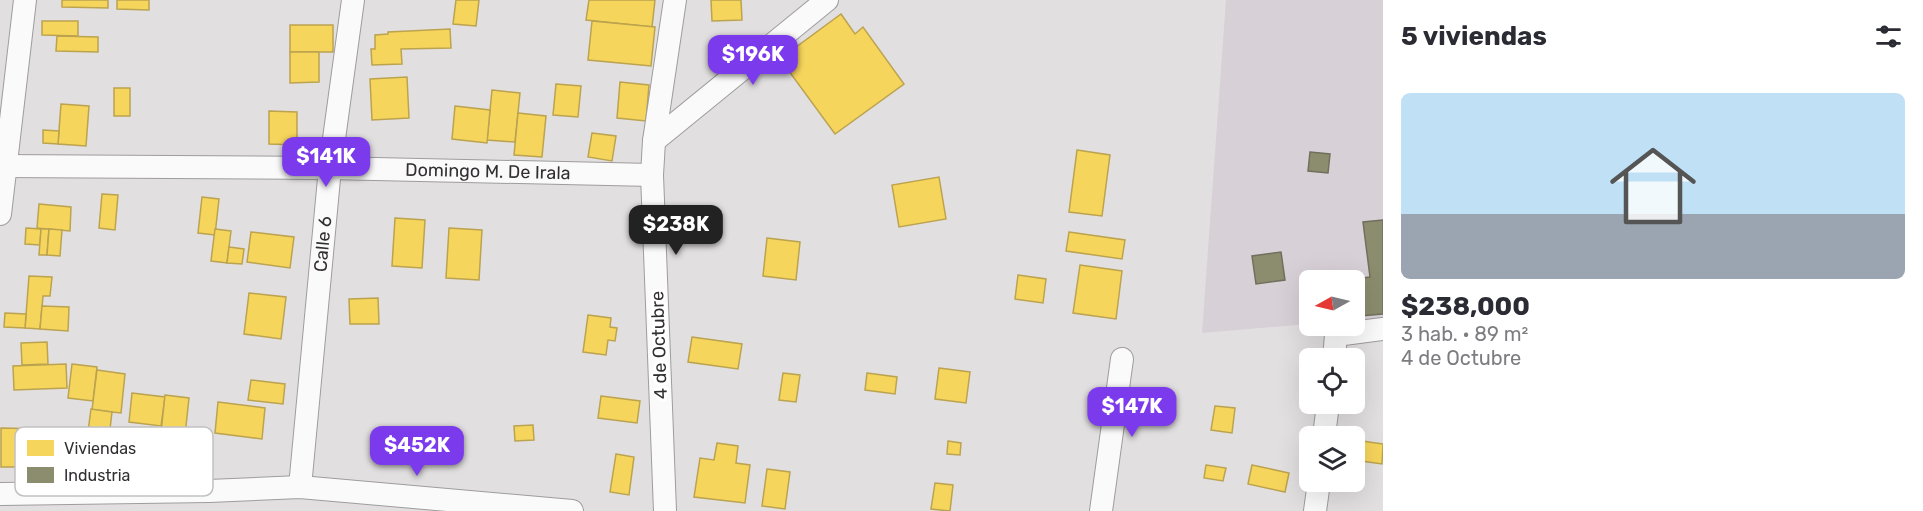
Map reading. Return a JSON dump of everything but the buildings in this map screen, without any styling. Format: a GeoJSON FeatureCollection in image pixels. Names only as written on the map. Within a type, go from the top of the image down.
{"type":"FeatureCollection","features":[{"type":"Feature","properties":{"kind":"street"},"geometry":{"type":"LineString","coordinates":[[0,214],[2,166],[25,0]]}},
{"type":"Feature","properties":{"kind":"street","name":"Calle 6"},"geometry":{"type":"LineString","coordinates":[[300,487],[330,168],[353,0]]}},
{"type":"Feature","properties":{"kind":"street","name":"4 de Octubre"},"geometry":{"type":"LineString","coordinates":[[665,511],[652,176],[654,141],[675,0]]}},
{"type":"Feature","properties":{"kind":"street"},"geometry":{"type":"LineString","coordinates":[[654,141],[827,0]]}},
{"type":"Feature","properties":{"kind":"street","name":"Domingo M. De Irala"},"geometry":{"type":"LineString","coordinates":[[2,166],[330,168],[652,176]]}},
{"type":"Feature","properties":{"kind":"street"},"geometry":{"type":"LineString","coordinates":[[1335,348],[1336,335],[1383,329]]}},
{"type":"Feature","properties":{"kind":"street"},"geometry":{"type":"LineString","coordinates":[[1101,511],[1122,359]]}},
{"type":"Feature","properties":{"kind":"street"},"geometry":{"type":"LineString","coordinates":[[60,496],[210,501],[262,489],[300,487],[572,511]]}},
{"type":"Feature","properties":{"kind":"street"},"geometry":{"type":"LineString","coordinates":[[1315,511],[1318,492]]}},
{"type":"Feature","properties":{"kind":"street"},"geometry":{"type":"LineString","coordinates":[[0,494],[15,494]]}},
{"type":"Feature","properties":{"kind":"shaded area"},"geometry":{"type":"Polygon","coordinates":[[[1226,0],[1383,0],[1383,318],[1365,319],[1365,270],[1299,270],[1299,325],[1202,333],[1226,0]]]}}]}
